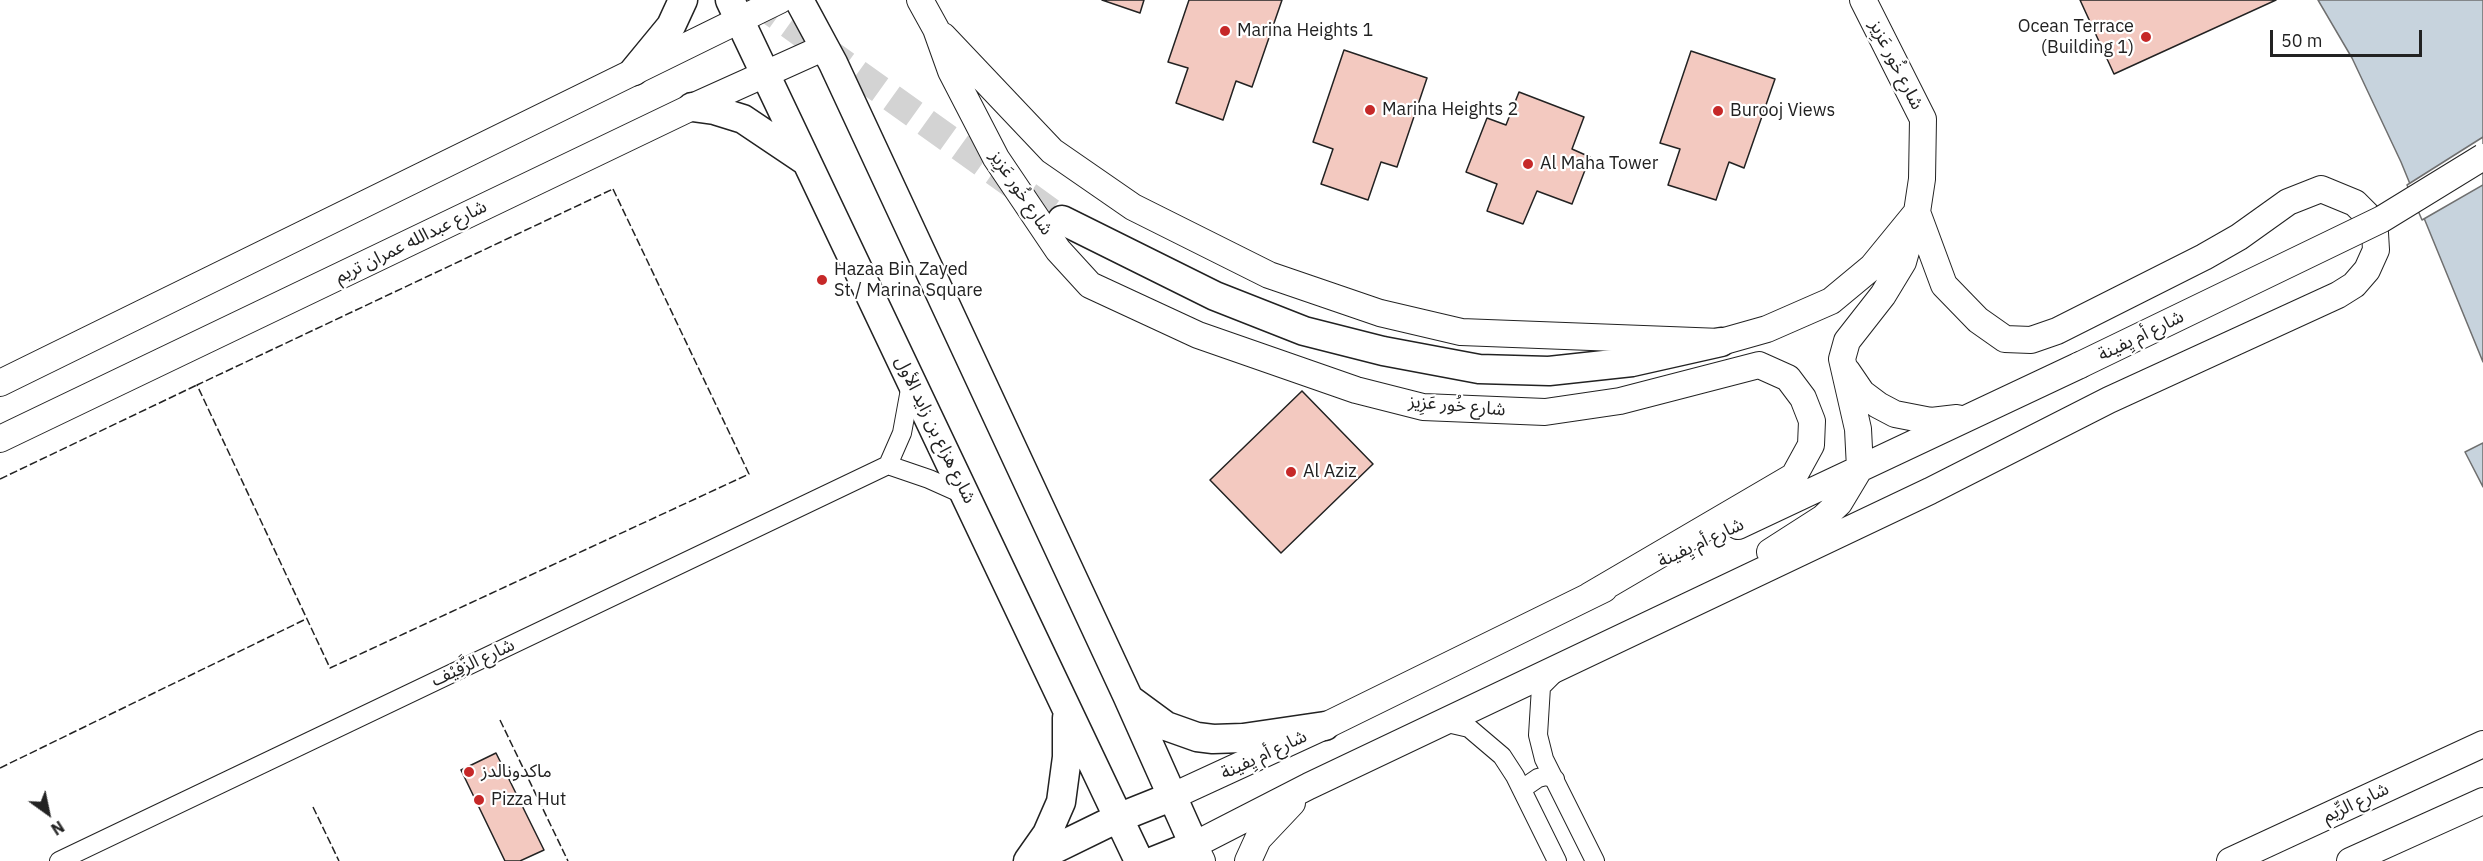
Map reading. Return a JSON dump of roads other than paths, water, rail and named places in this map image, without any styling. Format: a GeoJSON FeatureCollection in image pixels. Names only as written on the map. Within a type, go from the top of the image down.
{"type":"FeatureCollection","features":[{"type":"Feature","properties":{"kind":"main road"},"geometry":{"type":"LineString","coordinates":[[634,71],[671,26],[683,0]]}},
{"type":"Feature","properties":{"kind":"main road"},"geometry":{"type":"LineString","coordinates":[[0,383],[634,71],[735,9],[780,0]]}},
{"type":"Feature","properties":{"kind":"main road"},"geometry":{"type":"LineString","coordinates":[[799,0],[1127,695],[1198,853]]}},
{"type":"Feature","properties":{"kind":"main road","name":"شارع خُور عَزِيز"},"geometry":{"type":"LineString","coordinates":[[920,0],[936,29],[951,71],[996,158],[1058,250],[1090,285],[1198,335],[1356,390],[1423,407],[1545,412],[1620,401],[1759,365],[1788,378],[1803,398],[1812,421],[1810,445],[1794,476],[1588,596]]}},
{"type":"Feature","properties":{"kind":"main road","name":"شارع خُور عَزِيز"},"geometry":{"type":"LineString","coordinates":[[1842,359],[1847,341],[1883,294],[1903,262],[1917,212],[1922,178],[1923,119],[1863,0]]}},
{"type":"Feature","properties":{"kind":"main road","name":"شارع هزاع بن زايد الأول"},"geometry":{"type":"LineString","coordinates":[[735,9],[911,382],[968,497],[1138,861]]}},
{"type":"Feature","properties":{"kind":"main road"},"geometry":{"type":"LineString","coordinates":[[936,29],[1052,151],[1133,207],[1269,275],[1380,313],[1461,332],[1721,342]]}},
{"type":"Feature","properties":{"kind":"main road","name":"شارع عبدالله عمران تريم"},"geometry":{"type":"LineString","coordinates":[[0,439],[692,107],[823,48]]}},
{"type":"Feature","properties":{"kind":"main road"},"geometry":{"type":"LineString","coordinates":[[692,107],[714,110],[743,119],[808,162]]}},
{"type":"Feature","properties":{"kind":"main road","name":"شارع أم يِفينة"},"geometry":{"type":"LineString","coordinates":[[1029,861],[1118,818],[1173,796],[1325,726],[1588,596],[2080,365],[2382,219],[2483,157]]}},
{"type":"Feature","properties":{"kind":"main road"},"geometry":{"type":"LineString","coordinates":[[1154,861],[1198,853],[1309,786],[1930,491],[2109,400],[2338,295],[2354,285],[2367,270],[2376,250],[2375,233],[2368,216],[2355,202],[2321,189],[2288,202],[2239,237],[2204,257],[2057,331],[2031,340],[2005,339],[1978,320],[1944,285],[1917,212]]}},
{"type":"Feature","properties":{"kind":"main road"},"geometry":{"type":"LineString","coordinates":[[1062,220],[1215,296],[1304,331],[1383,351],[1468,368],[1549,371],[1632,362],[1767,329],[1831,301],[1872,267],[1917,212]]}},
{"type":"Feature","properties":{"kind":"main road"},"geometry":{"type":"LineString","coordinates":[[1734,584],[1763,557],[1823,518],[1839,503],[1860,468],[1858,429],[1842,359]]}},
{"type":"Feature","properties":{"kind":"main road"},"geometry":{"type":"LineString","coordinates":[[1842,359],[1850,377],[1862,393],[1895,414],[1931,421],[1969,417]]}},
{"type":"Feature","properties":{"kind":"main road"},"geometry":{"type":"LineString","coordinates":[[1127,695],[1139,707],[1166,726],[1197,737],[1228,740],[1325,726]]}},
{"type":"Feature","properties":{"kind":"main road"},"geometry":{"type":"LineString","coordinates":[[1029,861],[1047,834],[1061,802],[1067,757],[1066,707]]}},
{"type":"Feature","properties":{"kind":"main road","name":"شارع الرِّيم"},"geometry":{"type":"LineString","coordinates":[[2230,861],[2483,744]]}},
{"type":"Feature","properties":{"kind":"main road"},"geometry":{"type":"LineString","coordinates":[[1248,861],[1258,839],[1309,786]]}},
{"type":"Feature","properties":{"kind":"main road"},"geometry":{"type":"LineString","coordinates":[[2350,861],[2483,801]]}},
{"type":"Feature","properties":{"kind":"street"},"geometry":{"type":"LineString","coordinates":[[911,382],[902,434],[888,465],[929,479],[968,497]]}},
{"type":"Feature","properties":{"kind":"street","name":"شارع الزَّفِيْف"},"geometry":{"type":"LineString","coordinates":[[59,861],[888,465]]}},
{"type":"Feature","properties":{"kind":"street"},"geometry":{"type":"LineString","coordinates":[[1566,662],[1541,687],[1538,735],[1544,759],[1595,861]]}},
{"type":"Feature","properties":{"kind":"street"},"geometry":{"type":"LineString","coordinates":[[1443,722],[1469,728],[1502,756],[1522,789],[1557,861]]}},
{"type":"Feature","properties":{"kind":"street"},"geometry":{"type":"LineString","coordinates":[[1522,789],[1538,778],[1546,776],[1555,779]]}},
{"type":"Feature","properties":{"kind":"tunnel"},"geometry":{"type":"LineString","coordinates":[[755,0],[1062,220]]}},
{"type":"Feature","properties":{"kind":"place","name":"Marina Heights 1"},"geometry":{"type":"Point","coordinates":[1225,31]}},
{"type":"Feature","properties":{"kind":"place","name":"Ocean Terrace (Building 1)"},"geometry":{"type":"Point","coordinates":[2146,37]}},
{"type":"Feature","properties":{"kind":"place","name":"Marina Heights 2"},"geometry":{"type":"Point","coordinates":[1370,110]}},
{"type":"Feature","properties":{"kind":"place","name":"Burooj Views"},"geometry":{"type":"Point","coordinates":[1718,111]}},
{"type":"Feature","properties":{"kind":"place","name":"Al Maha Tower"},"geometry":{"type":"Point","coordinates":[1528,164]}},
{"type":"Feature","properties":{"kind":"place","name":"Hazaa Bin Zayed St / Marina Square"},"geometry":{"type":"Point","coordinates":[822,280]}},
{"type":"Feature","properties":{"kind":"place","name":"Al Aziz"},"geometry":{"type":"Point","coordinates":[1291,472]}},
{"type":"Feature","properties":{"kind":"place","name":"ماكدونالدز"},"geometry":{"type":"Point","coordinates":[469,772]}},
{"type":"Feature","properties":{"kind":"place","name":"Pizza Hut"},"geometry":{"type":"Point","coordinates":[479,800]}}]}
